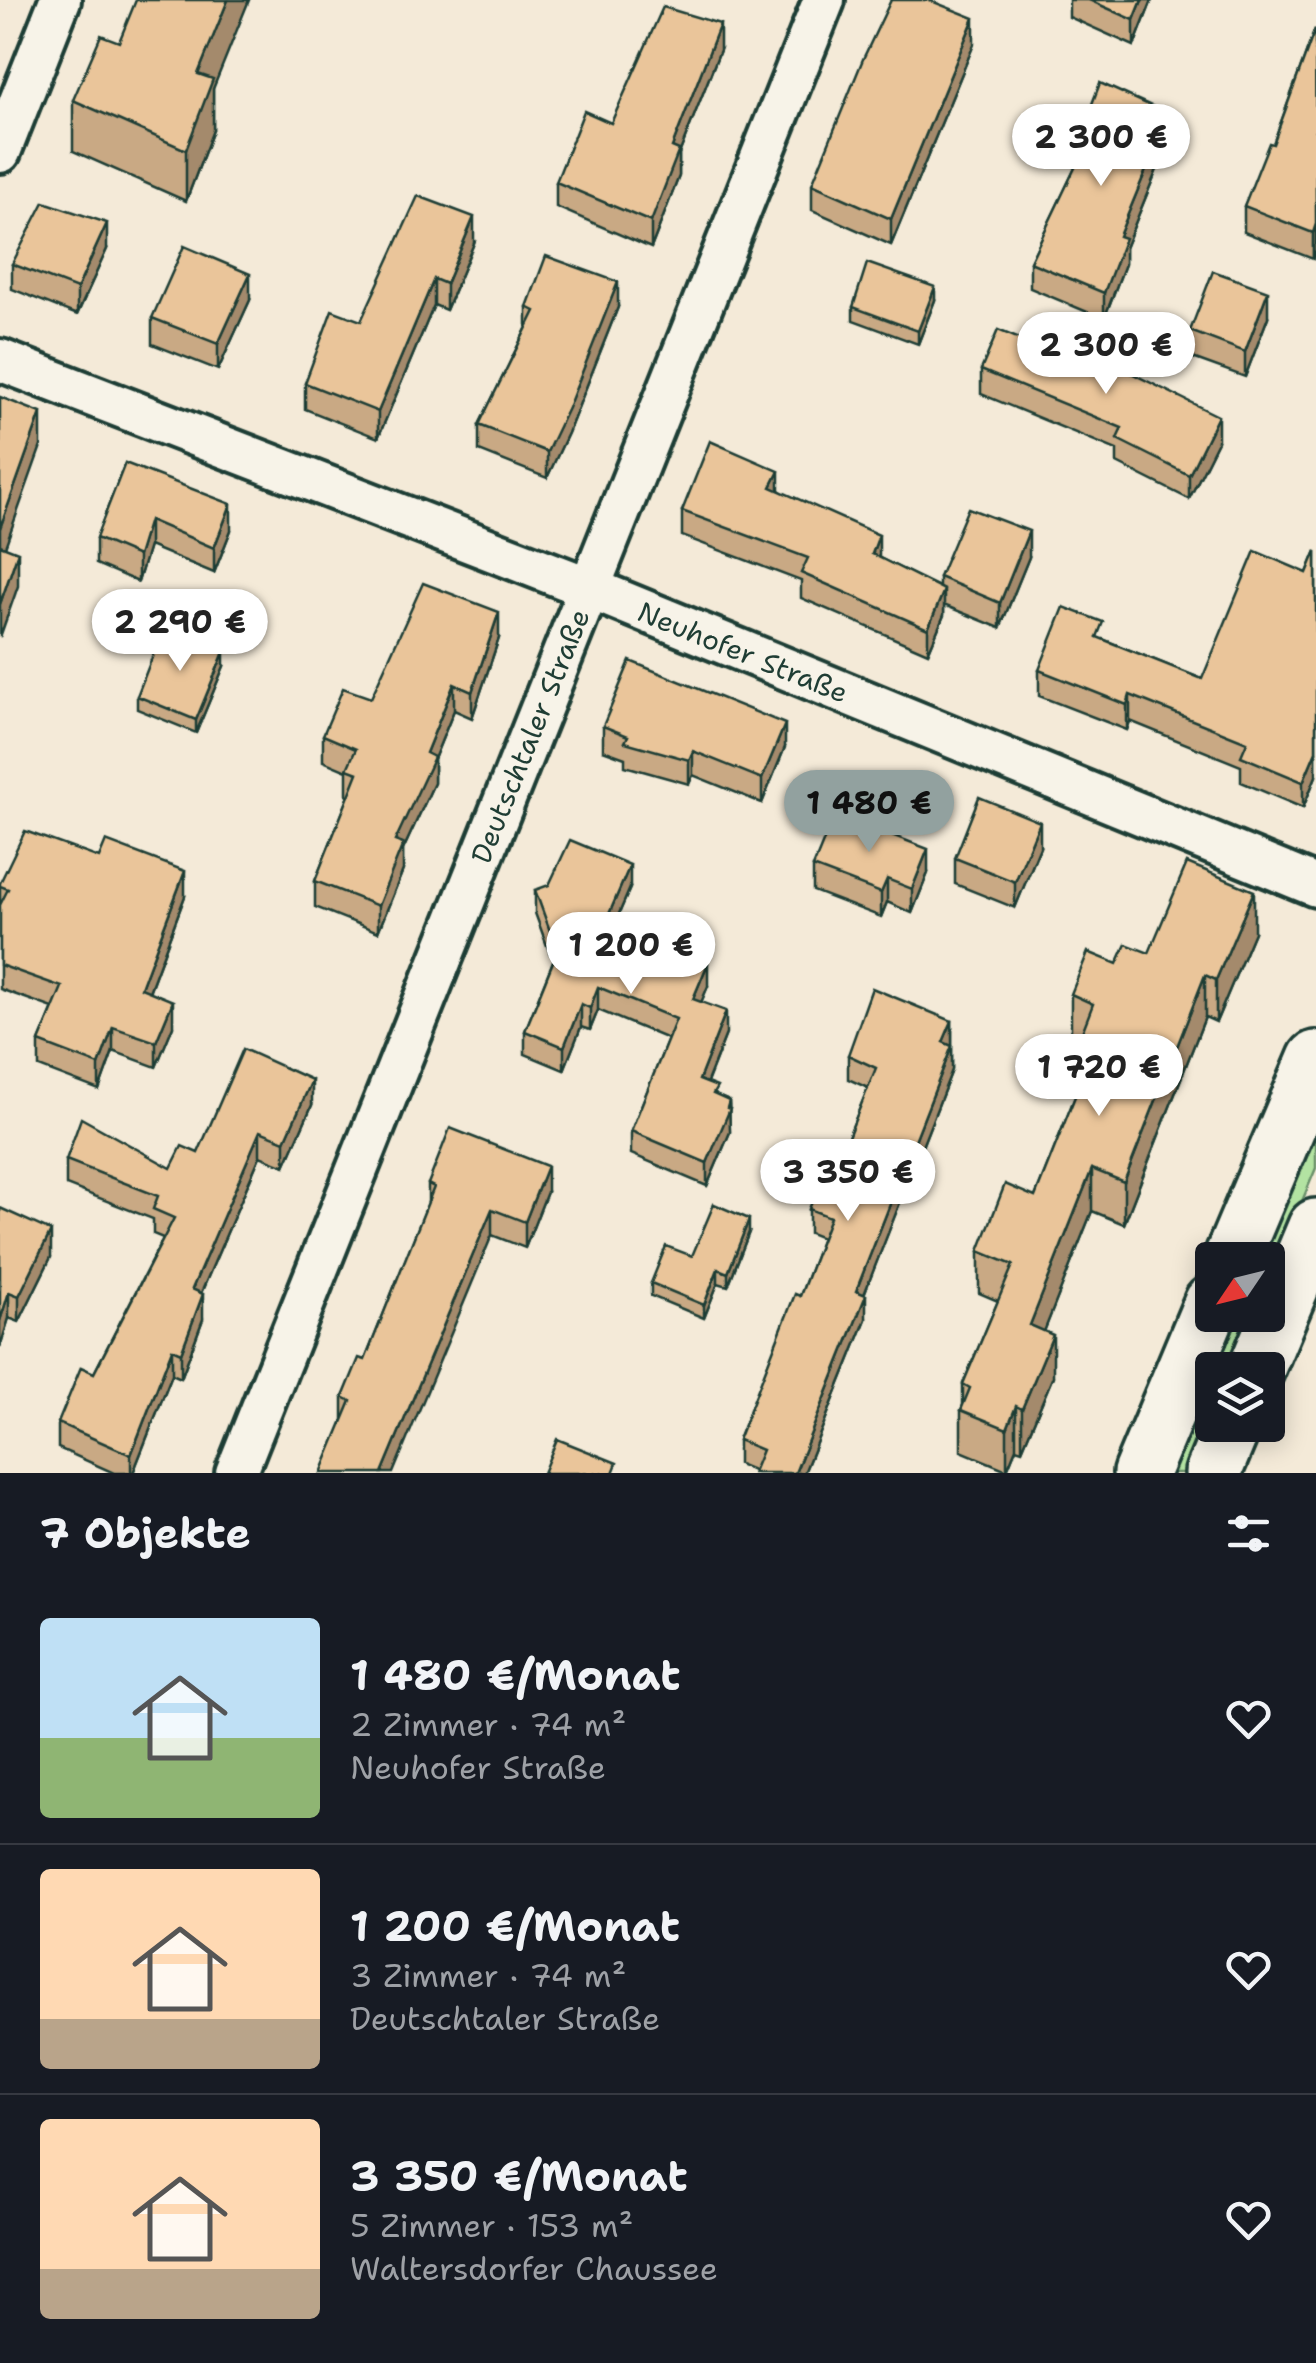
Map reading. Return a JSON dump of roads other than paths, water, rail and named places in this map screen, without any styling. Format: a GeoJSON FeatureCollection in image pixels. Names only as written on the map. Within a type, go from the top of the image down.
{"type":"FeatureCollection","features":[{"type":"Feature","properties":{"kind":"main road"},"geometry":{"type":"LineString","coordinates":[[1239,1242],[1316,1059]]}},
{"type":"Feature","properties":{"kind":"main road"},"geometry":{"type":"LineString","coordinates":[[1264,1352],[1316,1227]]}},
{"type":"Feature","properties":{"kind":"main road"},"geometry":{"type":"LineString","coordinates":[[1141,1473],[1200,1332]]}},
{"type":"Feature","properties":{"kind":"main road"},"geometry":{"type":"LineString","coordinates":[[1213,1473],[1226,1442]]}},
{"type":"Feature","properties":{"kind":"street"},"geometry":{"type":"LineString","coordinates":[[0,152],[60,0]]}},
{"type":"Feature","properties":{"kind":"street","name":"Deutschtaler Straße"},"geometry":{"type":"LineString","coordinates":[[236,1473],[824,0]]}},
{"type":"Feature","properties":{"kind":"street","name":"Neuhofer Straße"},"geometry":{"type":"LineString","coordinates":[[0,360],[588,588],[1316,886]]}}]}
